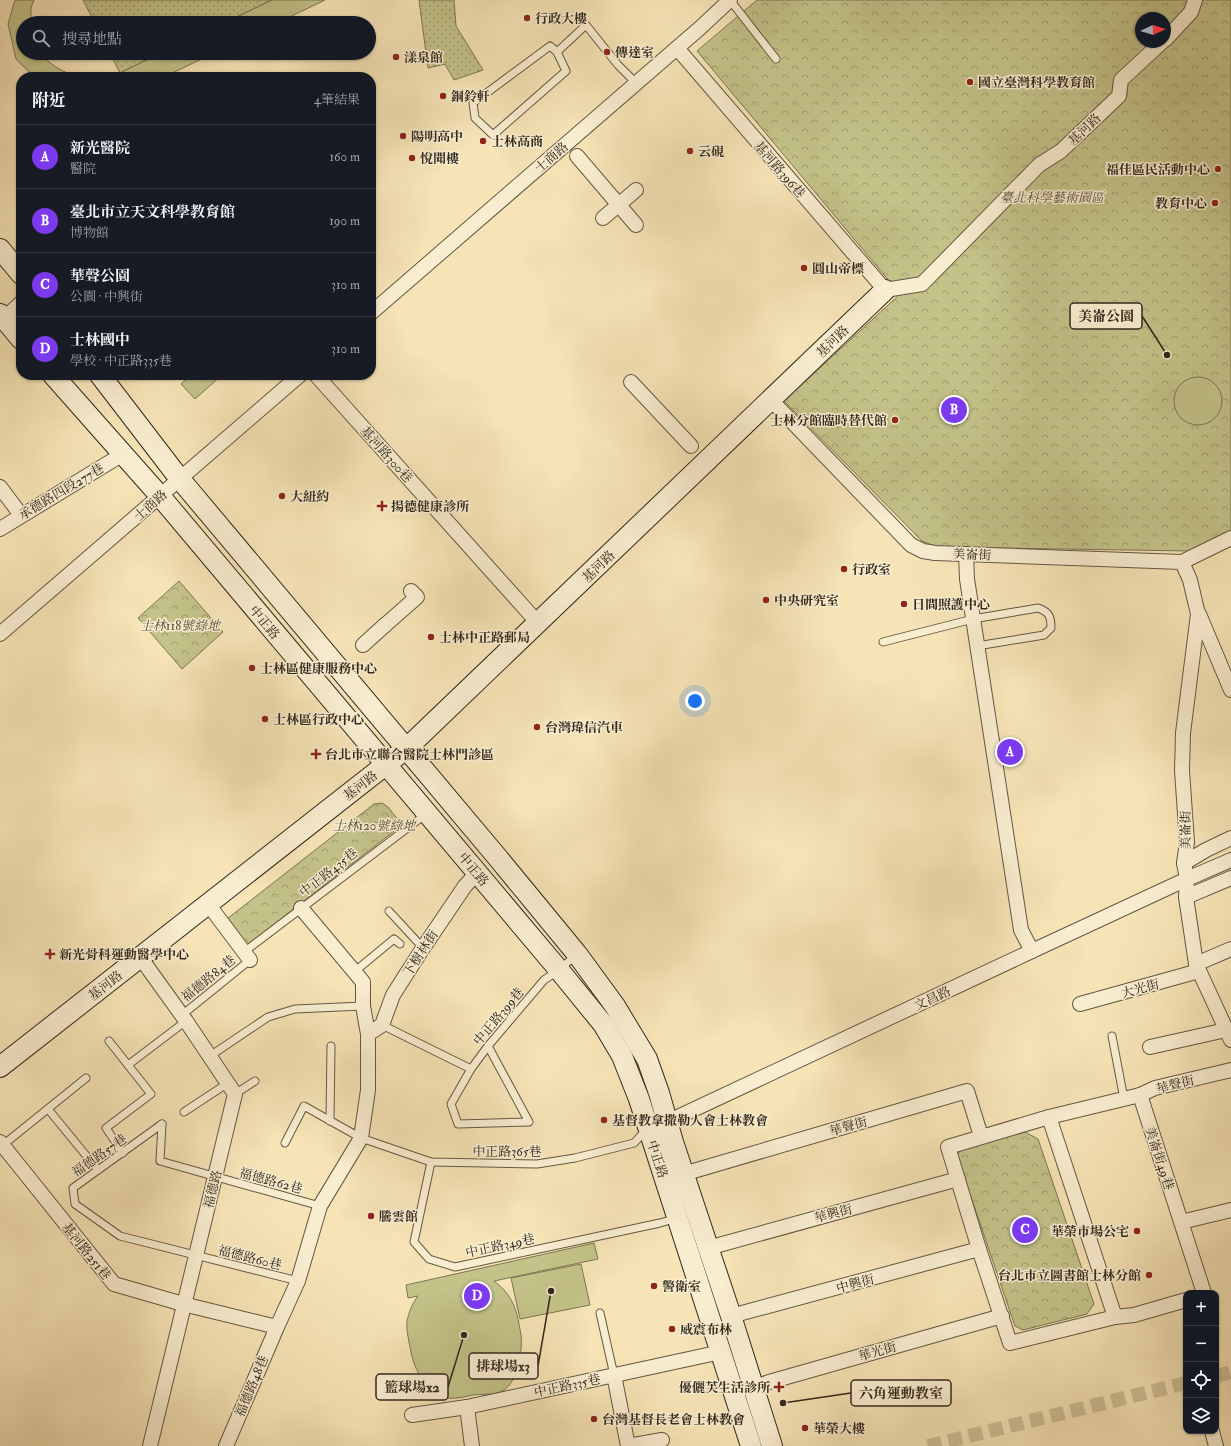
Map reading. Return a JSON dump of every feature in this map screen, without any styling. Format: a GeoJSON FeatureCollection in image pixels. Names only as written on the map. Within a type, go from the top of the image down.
{"type":"FeatureCollection","features":[{"type":"Feature","properties":{"kind":"main road"},"geometry":{"type":"LineString","coordinates":[[0,249],[16,268]]}},
{"type":"Feature","properties":{"kind":"main road","name":"基河路"},"geometry":{"type":"LineString","coordinates":[[0,1067],[407,748],[885,290]]}},
{"type":"Feature","properties":{"kind":"main road"},"geometry":{"type":"LineString","coordinates":[[1,318],[16,334]]}},
{"type":"Feature","properties":{"kind":"main road","name":"中正路"},"geometry":{"type":"LineString","coordinates":[[57,380],[160,496],[560,970],[603,1024],[622,1056],[639,1099],[658,1124],[684,1174],[772,1446]]}},
{"type":"Feature","properties":{"kind":"main road","name":"中正路"},"geometry":{"type":"LineString","coordinates":[[104,380],[179,478],[407,748],[577,954],[615,1006],[647,1059],[659,1092],[658,1124],[654,1148],[751,1446]]}},
{"type":"Feature","properties":{"kind":"street","name":"士商路"},"geometry":{"type":"LineString","coordinates":[[376,309],[700,28],[730,0]]}},
{"type":"Feature","properties":{"kind":"street"},"geometry":{"type":"LineString","coordinates":[[1171,34],[1191,12],[1195,0]]}},
{"type":"Feature","properties":{"kind":"street","name":"基河路396巷"},"geometry":{"type":"LineString","coordinates":[[677,48],[885,290]]}},
{"type":"Feature","properties":{"kind":"street","name":"基河路"},"geometry":{"type":"LineString","coordinates":[[885,290],[922,284],[1039,164],[1061,151],[1119,96],[1121,80],[1156,48]]}},
{"type":"Feature","properties":{"kind":"street"},"geometry":{"type":"LineString","coordinates":[[577,156],[636,225]]}},
{"type":"Feature","properties":{"kind":"street"},"geometry":{"type":"LineString","coordinates":[[603,218],[636,190]]}},
{"type":"Feature","properties":{"kind":"street"},"geometry":{"type":"LineString","coordinates":[[1,318],[16,308]]}},
{"type":"Feature","properties":{"kind":"street","name":"士商路"},"geometry":{"type":"LineString","coordinates":[[0,634],[294,380]]}},
{"type":"Feature","properties":{"kind":"street","name":"基河路300巷"},"geometry":{"type":"LineString","coordinates":[[320,380],[538,623]]}},
{"type":"Feature","properties":{"kind":"street"},"geometry":{"type":"LineString","coordinates":[[631,382],[691,446]]}},
{"type":"Feature","properties":{"kind":"street","name":"美崙街"},"geometry":{"type":"LineString","coordinates":[[771,400],[911,545],[923,551],[1182,562],[1190,580],[1198,614],[1231,688]]}},
{"type":"Feature","properties":{"kind":"street","name":"承德路四段277巷"},"geometry":{"type":"LineString","coordinates":[[0,529],[123,454]]}},
{"type":"Feature","properties":{"kind":"street"},"geometry":{"type":"LineString","coordinates":[[0,487],[21,515]]}},
{"type":"Feature","properties":{"kind":"street"},"geometry":{"type":"LineString","coordinates":[[1182,562],[1231,538]]}},
{"type":"Feature","properties":{"kind":"street"},"geometry":{"type":"LineString","coordinates":[[966,554],[967,579],[1022,930],[1032,951]]}},
{"type":"Feature","properties":{"kind":"street"},"geometry":{"type":"LineString","coordinates":[[363,644],[417,597],[412,591]]}},
{"type":"Feature","properties":{"kind":"street","name":"美崙街"},"geometry":{"type":"LineString","coordinates":[[1198,614],[1183,733],[1182,771],[1187,842],[1184,863],[1187,879],[1186,897],[1198,968],[1228,1028]]}},
{"type":"Feature","properties":{"kind":"street"},"geometry":{"type":"LineString","coordinates":[[1184,863],[1231,838]]}},
{"type":"Feature","properties":{"kind":"street","name":"文昌路"},"geometry":{"type":"LineString","coordinates":[[658,1124],[1231,860]]}},
{"type":"Feature","properties":{"kind":"street","name":"下樹林街"},"geometry":{"type":"LineString","coordinates":[[382,1025],[394,995],[423,948],[465,886],[477,873]]}},
{"type":"Feature","properties":{"kind":"street"},"geometry":{"type":"LineString","coordinates":[[1186,897],[1231,878]]}},
{"type":"Feature","properties":{"kind":"street"},"geometry":{"type":"LineString","coordinates":[[208,904],[247,956]]}},
{"type":"Feature","properties":{"kind":"street"},"geometry":{"type":"LineString","coordinates":[[277,1327],[298,1281],[320,1206],[361,1138],[368,1090],[368,1034],[362,1006],[363,982],[301,908]]}},
{"type":"Feature","properties":{"kind":"street","name":"大光街"},"geometry":{"type":"LineString","coordinates":[[1080,1004],[1198,968],[1231,949]]}},
{"type":"Feature","properties":{"kind":"street"},"geometry":{"type":"LineString","coordinates":[[140,957],[232,1088]]}},
{"type":"Feature","properties":{"kind":"street"},"geometry":{"type":"LineString","coordinates":[[368,1034],[382,1025]]}},
{"type":"Feature","properties":{"kind":"street"},"geometry":{"type":"LineString","coordinates":[[1150,1047],[1228,1028]]}},
{"type":"Feature","properties":{"kind":"street","name":"華聲街"},"geometry":{"type":"LineString","coordinates":[[958,1179],[948,1147],[1049,1117],[1140,1095],[1155,1088],[1231,1070]]}},
{"type":"Feature","properties":{"kind":"street","name":"福德路"},"geometry":{"type":"LineString","coordinates":[[150,1446],[183,1304],[216,1177],[232,1088]]}},
{"type":"Feature","properties":{"kind":"street","name":"華聲街"},"geometry":{"type":"LineString","coordinates":[[684,1174],[967,1091],[981,1136]]}},
{"type":"Feature","properties":{"kind":"street","name":"美崙街49巷"},"geometry":{"type":"LineString","coordinates":[[1140,1095],[1203,1290]]}},
{"type":"Feature","properties":{"kind":"street"},"geometry":{"type":"LineString","coordinates":[[1049,1117],[1115,1317]]}},
{"type":"Feature","properties":{"kind":"street","name":"基河路251巷"},"geometry":{"type":"LineString","coordinates":[[1,1144],[114,1284],[183,1304],[277,1327]]}},
{"type":"Feature","properties":{"kind":"street"},"geometry":{"type":"LineString","coordinates":[[958,1179],[1010,1343],[1115,1317],[1134,1315],[1183,1301]]}},
{"type":"Feature","properties":{"kind":"street","name":"華興街"},"geometry":{"type":"LineString","coordinates":[[708,1248],[958,1179]]}},
{"type":"Feature","properties":{"kind":"street"},"geometry":{"type":"LineString","coordinates":[[1181,1222],[1231,1210]]}},
{"type":"Feature","properties":{"kind":"street","name":"中興街"},"geometry":{"type":"LineString","coordinates":[[731,1316],[979,1249]]}},
{"type":"Feature","properties":{"kind":"street","name":"華光街"},"geometry":{"type":"LineString","coordinates":[[753,1388],[769,1382],[1002,1316]]}},
{"type":"Feature","properties":{"kind":"street","name":"福德路48巷"},"geometry":{"type":"LineString","coordinates":[[226,1446],[277,1327]]}},
{"type":"Feature","properties":{"kind":"street","name":"中正路335巷"},"geometry":{"type":"LineString","coordinates":[[412,1415],[467,1407],[721,1352]]}},
{"type":"Feature","properties":{"kind":"street"},"geometry":{"type":"LineString","coordinates":[[614,1375],[628,1446],[662,1440]]}},
{"type":"Feature","properties":{"kind":"street"},"geometry":{"type":"LineString","coordinates":[[467,1407],[472,1446]]}},
{"type":"Feature","properties":{"kind":"street"},"geometry":{"type":"LineString","coordinates":[[1213,1434],[1216,1446]]}},
{"type":"Feature","properties":{"kind":"lane"},"geometry":{"type":"LineString","coordinates":[[730,0],[776,59]]}},
{"type":"Feature","properties":{"kind":"lane"},"geometry":{"type":"LineString","coordinates":[[557,52],[586,25],[618,65],[636,83]]}},
{"type":"Feature","properties":{"kind":"lane"},"geometry":{"type":"LineString","coordinates":[[550,46],[557,52],[566,71],[493,135],[474,118],[473,103],[550,46]]}},
{"type":"Feature","properties":{"kind":"lane"},"geometry":{"type":"LineString","coordinates":[[884,642],[973,619],[1038,608],[1046,611],[1051,618],[1051,628],[1044,635],[977,646]]}},
{"type":"Feature","properties":{"kind":"lane","name":"中正路435巷"},"geometry":{"type":"LineString","coordinates":[[247,956],[301,908],[427,812]]}},
{"type":"Feature","properties":{"kind":"lane"},"geometry":{"type":"LineString","coordinates":[[388,911],[423,948]]}},
{"type":"Feature","properties":{"kind":"lane"},"geometry":{"type":"LineString","coordinates":[[354,972],[394,939],[400,944]]}},
{"type":"Feature","properties":{"kind":"lane","name":"中正路399巷"},"geometry":{"type":"LineString","coordinates":[[488,1046],[529,1122],[458,1124],[451,1104],[471,1070],[488,1046],[544,980],[560,970],[577,954]]}},
{"type":"Feature","properties":{"kind":"lane","name":"福德路84巷"},"geometry":{"type":"LineString","coordinates":[[128,1065],[184,1018],[247,956]]}},
{"type":"Feature","properties":{"kind":"lane"},"geometry":{"type":"LineString","coordinates":[[210,1056],[268,1017],[295,1008],[362,1006]]}},
{"type":"Feature","properties":{"kind":"lane"},"geometry":{"type":"LineString","coordinates":[[382,1025],[471,1070]]}},
{"type":"Feature","properties":{"kind":"lane"},"geometry":{"type":"LineString","coordinates":[[1112,1036],[1124,1099]]}},
{"type":"Feature","properties":{"kind":"lane"},"geometry":{"type":"LineString","coordinates":[[109,1041],[151,1094],[106,1128],[123,1153]]}},
{"type":"Feature","properties":{"kind":"lane"},"geometry":{"type":"LineString","coordinates":[[330,1121],[331,1046]]}},
{"type":"Feature","properties":{"kind":"lane"},"geometry":{"type":"LineString","coordinates":[[1,1144],[86,1078]]}},
{"type":"Feature","properties":{"kind":"lane"},"geometry":{"type":"LineString","coordinates":[[184,1112],[232,1088],[255,1081]]}},
{"type":"Feature","properties":{"kind":"lane","name":"中正路365巷"},"geometry":{"type":"LineString","coordinates":[[285,1143],[304,1106],[361,1138],[431,1162],[538,1164],[575,1158],[634,1143],[658,1124]]}},
{"type":"Feature","properties":{"kind":"lane"},"geometry":{"type":"LineString","coordinates":[[48,1109],[98,1170]]}},
{"type":"Feature","properties":{"kind":"lane","name":"福德路57巷"},"geometry":{"type":"LineString","coordinates":[[160,1161],[162,1124],[73,1188],[75,1204],[120,1236],[195,1256]]}},
{"type":"Feature","properties":{"kind":"lane","name":"福德路62巷"},"geometry":{"type":"LineString","coordinates":[[160,1161],[320,1206]]}},
{"type":"Feature","properties":{"kind":"lane","name":"中正路349巷"},"geometry":{"type":"LineString","coordinates":[[431,1162],[414,1242],[429,1259],[455,1267],[660,1223],[677,1218]]}},
{"type":"Feature","properties":{"kind":"lane","name":"福德路60巷"},"geometry":{"type":"LineString","coordinates":[[195,1256],[298,1281]]}},
{"type":"Feature","properties":{"kind":"lane"},"geometry":{"type":"LineString","coordinates":[[600,1313],[614,1375]]}},
{"type":"Feature","properties":{"kind":"green space"},"geometry":{"type":"Polygon","coordinates":[[[15,0],[34,0],[31,8],[31,16],[16,16],[16,59],[8,24],[15,0]]]}},
{"type":"Feature","properties":{"kind":"green space"},"geometry":{"type":"Polygon","coordinates":[[[83,0],[272,0],[239,16],[91,16],[83,0]]]}},
{"type":"Feature","properties":{"kind":"green space"},"geometry":{"type":"Polygon","coordinates":[[[272,0],[325,0],[292,16],[239,16],[272,0]]]}},
{"type":"Feature","properties":{"kind":"green space"},"geometry":{"type":"Polygon","coordinates":[[[419,0],[454,0],[456,26],[483,70],[454,80],[445,64],[428,68],[419,0]]]}},
{"type":"Feature","properties":{"kind":"green space","name":"臺北科學藝術園區"},"geometry":{"type":"Polygon","coordinates":[[[757,0],[1231,0],[1231,531],[1190,551],[937,547],[922,541],[784,401],[900,294],[697,51],[757,0]]]}},
{"type":"Feature","properties":{"kind":"green space"},"geometry":{"type":"Polygon","coordinates":[[[17,60],[47,60],[66,72],[29,72],[17,60]]]}},
{"type":"Feature","properties":{"kind":"green space"},"geometry":{"type":"Polygon","coordinates":[[[114,60],[147,60],[122,72],[120,72],[114,60]]]}},
{"type":"Feature","properties":{"kind":"green space"},"geometry":{"type":"Polygon","coordinates":[[[147,60],[199,60],[174,72],[122,72],[147,60]]]}},
{"type":"Feature","properties":{"kind":"green space"},"geometry":{"type":"Polygon","coordinates":[[[1193,377],[1203,377],[1212,381],[1218,387],[1221,392],[1221,410],[1212,421],[1203,425],[1193,425],[1184,421],[1178,415],[1174,406],[1174,396],[1178,387],[1184,381],[1193,377]]]}},
{"type":"Feature","properties":{"kind":"green space"},"geometry":{"type":"Polygon","coordinates":[[[185,380],[216,380],[195,399],[181,384],[185,380]]]}},
{"type":"Feature","properties":{"kind":"green space","name":"士林118號綠地"},"geometry":{"type":"Polygon","coordinates":[[[179,581],[223,632],[182,669],[138,618],[179,581]]]}},
{"type":"Feature","properties":{"kind":"green space","name":"士林120號綠地"},"geometry":{"type":"Polygon","coordinates":[[[382,803],[388,807],[402,825],[247,945],[227,919],[374,804],[382,803]]]}},
{"type":"Feature","properties":{"kind":"green space"},"geometry":{"type":"Polygon","coordinates":[[[1025,1132],[1038,1139],[1094,1304],[1087,1314],[1023,1330],[1015,1326],[957,1156],[961,1149],[1025,1132]]]}},
{"type":"Feature","properties":{"kind":"green space"},"geometry":{"type":"Polygon","coordinates":[[[594,1243],[598,1259],[494,1281],[506,1292],[514,1305],[521,1335],[521,1350],[518,1367],[515,1376],[506,1389],[494,1394],[447,1398],[443,1397],[427,1384],[419,1374],[412,1356],[407,1326],[410,1311],[418,1296],[408,1298],[406,1285],[594,1243]]]}},
{"type":"Feature","properties":{"kind":"green space"},"geometry":{"type":"Polygon","coordinates":[[[581,1264],[590,1305],[520,1319],[511,1278],[581,1264]]]}},
{"type":"Feature","properties":{"kind":"tunnel"},"geometry":{"type":"LineString","coordinates":[[1219,1375],[1231,1372]]}},
{"type":"Feature","properties":{"kind":"tunnel"},"geometry":{"type":"LineString","coordinates":[[928,1446],[1183,1384]]}},
{"type":"Feature","properties":{"kind":"place","name":"行政大樓"},"geometry":{"type":"Point","coordinates":[527,18]}},
{"type":"Feature","properties":{"kind":"place","name":"傳達室"},"geometry":{"type":"Point","coordinates":[607,52]}},
{"type":"Feature","properties":{"kind":"place","name":"漾泉館"},"geometry":{"type":"Point","coordinates":[396,57]}},
{"type":"Feature","properties":{"kind":"place","name":"國立臺灣科學教育館"},"geometry":{"type":"Point","coordinates":[970,82]}},
{"type":"Feature","properties":{"kind":"place","name":"銅鈴軒"},"geometry":{"type":"Point","coordinates":[443,96]}},
{"type":"Feature","properties":{"kind":"place","name":"陽明高中"},"geometry":{"type":"Point","coordinates":[403,136]}},
{"type":"Feature","properties":{"kind":"place","name":"士林高商"},"geometry":{"type":"Point","coordinates":[483,141]}},
{"type":"Feature","properties":{"kind":"place","name":"云硯"},"geometry":{"type":"Point","coordinates":[690,151]}},
{"type":"Feature","properties":{"kind":"place","name":"悅聞樓"},"geometry":{"type":"Point","coordinates":[412,158]}},
{"type":"Feature","properties":{"kind":"place","name":"福佳區民活動中心"},"geometry":{"type":"Point","coordinates":[1218,169]}},
{"type":"Feature","properties":{"kind":"place","name":"教育中心"},"geometry":{"type":"Point","coordinates":[1215,203]}},
{"type":"Feature","properties":{"kind":"place","name":"圓山帝標"},"geometry":{"type":"Point","coordinates":[804,268]}},
{"type":"Feature","properties":{"kind":"place","name":"美崙公園"},"geometry":{"type":"Point","coordinates":[1167,355]}},
{"type":"Feature","properties":{"kind":"place","name":"臺北市立天文科學教育館"},"geometry":{"type":"Point","coordinates":[954,410]}},
{"type":"Feature","properties":{"kind":"place","name":"士林分館臨時替代館"},"geometry":{"type":"Point","coordinates":[895,420]}},
{"type":"Feature","properties":{"kind":"place","name":"大紐約"},"geometry":{"type":"Point","coordinates":[282,496]}},
{"type":"Feature","properties":{"kind":"place","name":"揚德健康診所"},"geometry":{"type":"Point","coordinates":[382,506]}},
{"type":"Feature","properties":{"kind":"place","name":"行政室"},"geometry":{"type":"Point","coordinates":[844,569]}},
{"type":"Feature","properties":{"kind":"place","name":"中央研究室"},"geometry":{"type":"Point","coordinates":[766,600]}},
{"type":"Feature","properties":{"kind":"place","name":"日間照護中心"},"geometry":{"type":"Point","coordinates":[904,604]}},
{"type":"Feature","properties":{"kind":"place","name":"士林中正路郵局"},"geometry":{"type":"Point","coordinates":[431,637]}},
{"type":"Feature","properties":{"kind":"place","name":"士林區健康服務中心"},"geometry":{"type":"Point","coordinates":[252,668]}},
{"type":"Feature","properties":{"kind":"place","name":"士林區行政中心"},"geometry":{"type":"Point","coordinates":[265,719]}},
{"type":"Feature","properties":{"kind":"place","name":"台灣瑋信汽車"},"geometry":{"type":"Point","coordinates":[537,727]}},
{"type":"Feature","properties":{"kind":"place","name":"新光醫院"},"geometry":{"type":"Point","coordinates":[1010,752]}},
{"type":"Feature","properties":{"kind":"place","name":"台北市立聯合醫院士林門診區"},"geometry":{"type":"Point","coordinates":[316,754]}},
{"type":"Feature","properties":{"kind":"place","name":"新光骨科運動醫學中心"},"geometry":{"type":"Point","coordinates":[50,954]}},
{"type":"Feature","properties":{"kind":"place","name":"基督教拿撒勒人會士林教會"},"geometry":{"type":"Point","coordinates":[604,1120]}},
{"type":"Feature","properties":{"kind":"place","name":"騰雲館"},"geometry":{"type":"Point","coordinates":[371,1216]}},
{"type":"Feature","properties":{"kind":"place","name":"華聲公園"},"geometry":{"type":"Point","coordinates":[1025,1230]}},
{"type":"Feature","properties":{"kind":"place","name":"華榮市場公宅"},"geometry":{"type":"Point","coordinates":[1137,1231]}},
{"type":"Feature","properties":{"kind":"place","name":"台北市立圖書館士林分館"},"geometry":{"type":"Point","coordinates":[1149,1275]}},
{"type":"Feature","properties":{"kind":"place","name":"警衛室"},"geometry":{"type":"Point","coordinates":[654,1286]}},
{"type":"Feature","properties":{"kind":"place","name":"排球場x3"},"geometry":{"type":"Point","coordinates":[551,1291]}},
{"type":"Feature","properties":{"kind":"place","name":"士林國中"},"geometry":{"type":"Point","coordinates":[477,1296]}},
{"type":"Feature","properties":{"kind":"place","name":"威震布林"},"geometry":{"type":"Point","coordinates":[672,1329]}},
{"type":"Feature","properties":{"kind":"place","name":"籃球場x2"},"geometry":{"type":"Point","coordinates":[464,1335]}},
{"type":"Feature","properties":{"kind":"place","name":"優儷芙生活診所"},"geometry":{"type":"Point","coordinates":[779,1387]}},
{"type":"Feature","properties":{"kind":"place","name":"六角運動教室"},"geometry":{"type":"Point","coordinates":[783,1403]}},
{"type":"Feature","properties":{"kind":"place","name":"台灣基督長老會士林教會"},"geometry":{"type":"Point","coordinates":[594,1419]}},
{"type":"Feature","properties":{"kind":"place","name":"華榮大樓"},"geometry":{"type":"Point","coordinates":[805,1428]}}]}
